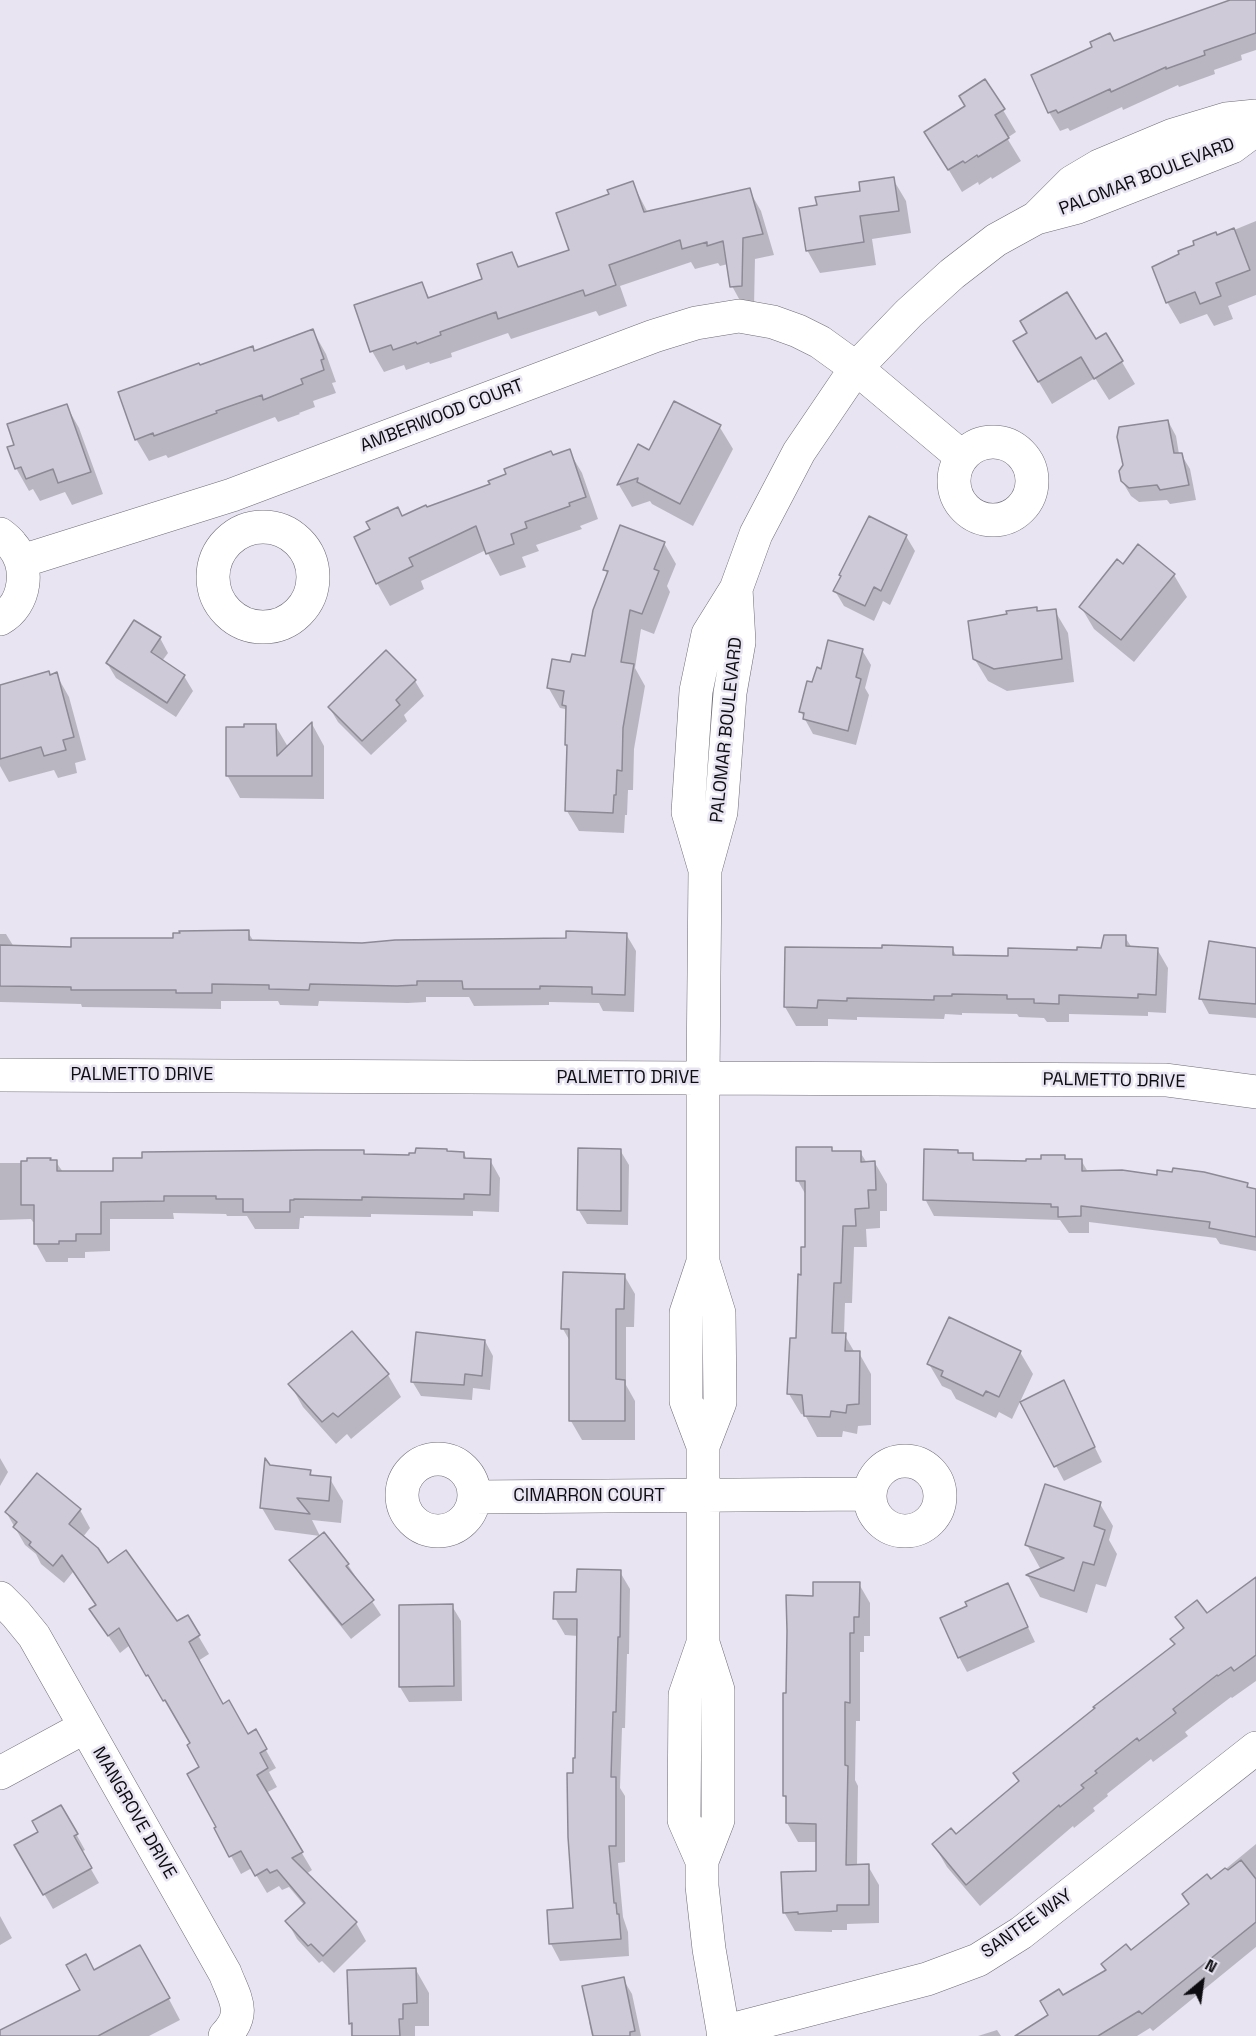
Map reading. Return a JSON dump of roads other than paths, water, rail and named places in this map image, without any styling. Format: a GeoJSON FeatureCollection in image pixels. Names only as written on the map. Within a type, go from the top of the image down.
{"type":"FeatureCollection","features":[{"type":"Feature","properties":{"kind":"street","name":"PALOMAR BOULEVARD"},"geometry":{"type":"LineString","coordinates":[[1036,218],[1072,182],[1099,166],[1173,135],[1226,119],[1256,116]]}},
{"type":"Feature","properties":{"kind":"street","name":"PALOMAR BOULEVARD"},"geometry":{"type":"LineString","coordinates":[[724,2034],[709,1949],[702,1886],[702,1861],[718,1820],[718,1690],[703,1643],[703,1446],[720,1402],[719,1313],[703,1262],[703,1078],[705,870],[721,812],[730,693],[739,642],[736,589],[756,534],[799,452],[856,368],[909,313],[952,274],[996,240],[1036,218],[1078,207],[1222,152],[1233,147],[1256,129]]}},
{"type":"Feature","properties":{"kind":"street","name":"AMBERWOOD COURT"},"geometry":{"type":"LineString","coordinates":[[21,561],[232,495],[654,336],[696,323],[739,316],[773,322],[820,342],[856,368],[962,457]]}},
{"type":"Feature","properties":{"kind":"street"},"geometry":{"type":"LineString","coordinates":[[232,495],[248,529]]}},
{"type":"Feature","properties":{"kind":"street"},"geometry":{"type":"LineString","coordinates":[[0,534],[12,544],[21,561],[24,581],[19,600],[6,616],[0,619]]}},
{"type":"Feature","properties":{"kind":"street","name":"PALMETTO DRIVE"},"geometry":{"type":"LineString","coordinates":[[0,1075],[1166,1080],[1256,1092]]}},
{"type":"Feature","properties":{"kind":"street","name":"CIMARRON COURT"},"geometry":{"type":"LineString","coordinates":[[474,1497],[870,1494]]}},
{"type":"Feature","properties":{"kind":"street","name":"MANGROVE DRIVE"},"geometry":{"type":"LineString","coordinates":[[0,1598],[34,1636],[225,1973],[239,2008],[235,2026],[225,2036]]}},
{"type":"Feature","properties":{"kind":"street"},"geometry":{"type":"LineString","coordinates":[[0,1773],[85,1727]]}},
{"type":"Feature","properties":{"kind":"street","name":"SANTEE WAY"},"geometry":{"type":"LineString","coordinates":[[724,2034],[927,1979],[978,1960],[1021,1933],[1256,1748]]}}]}
